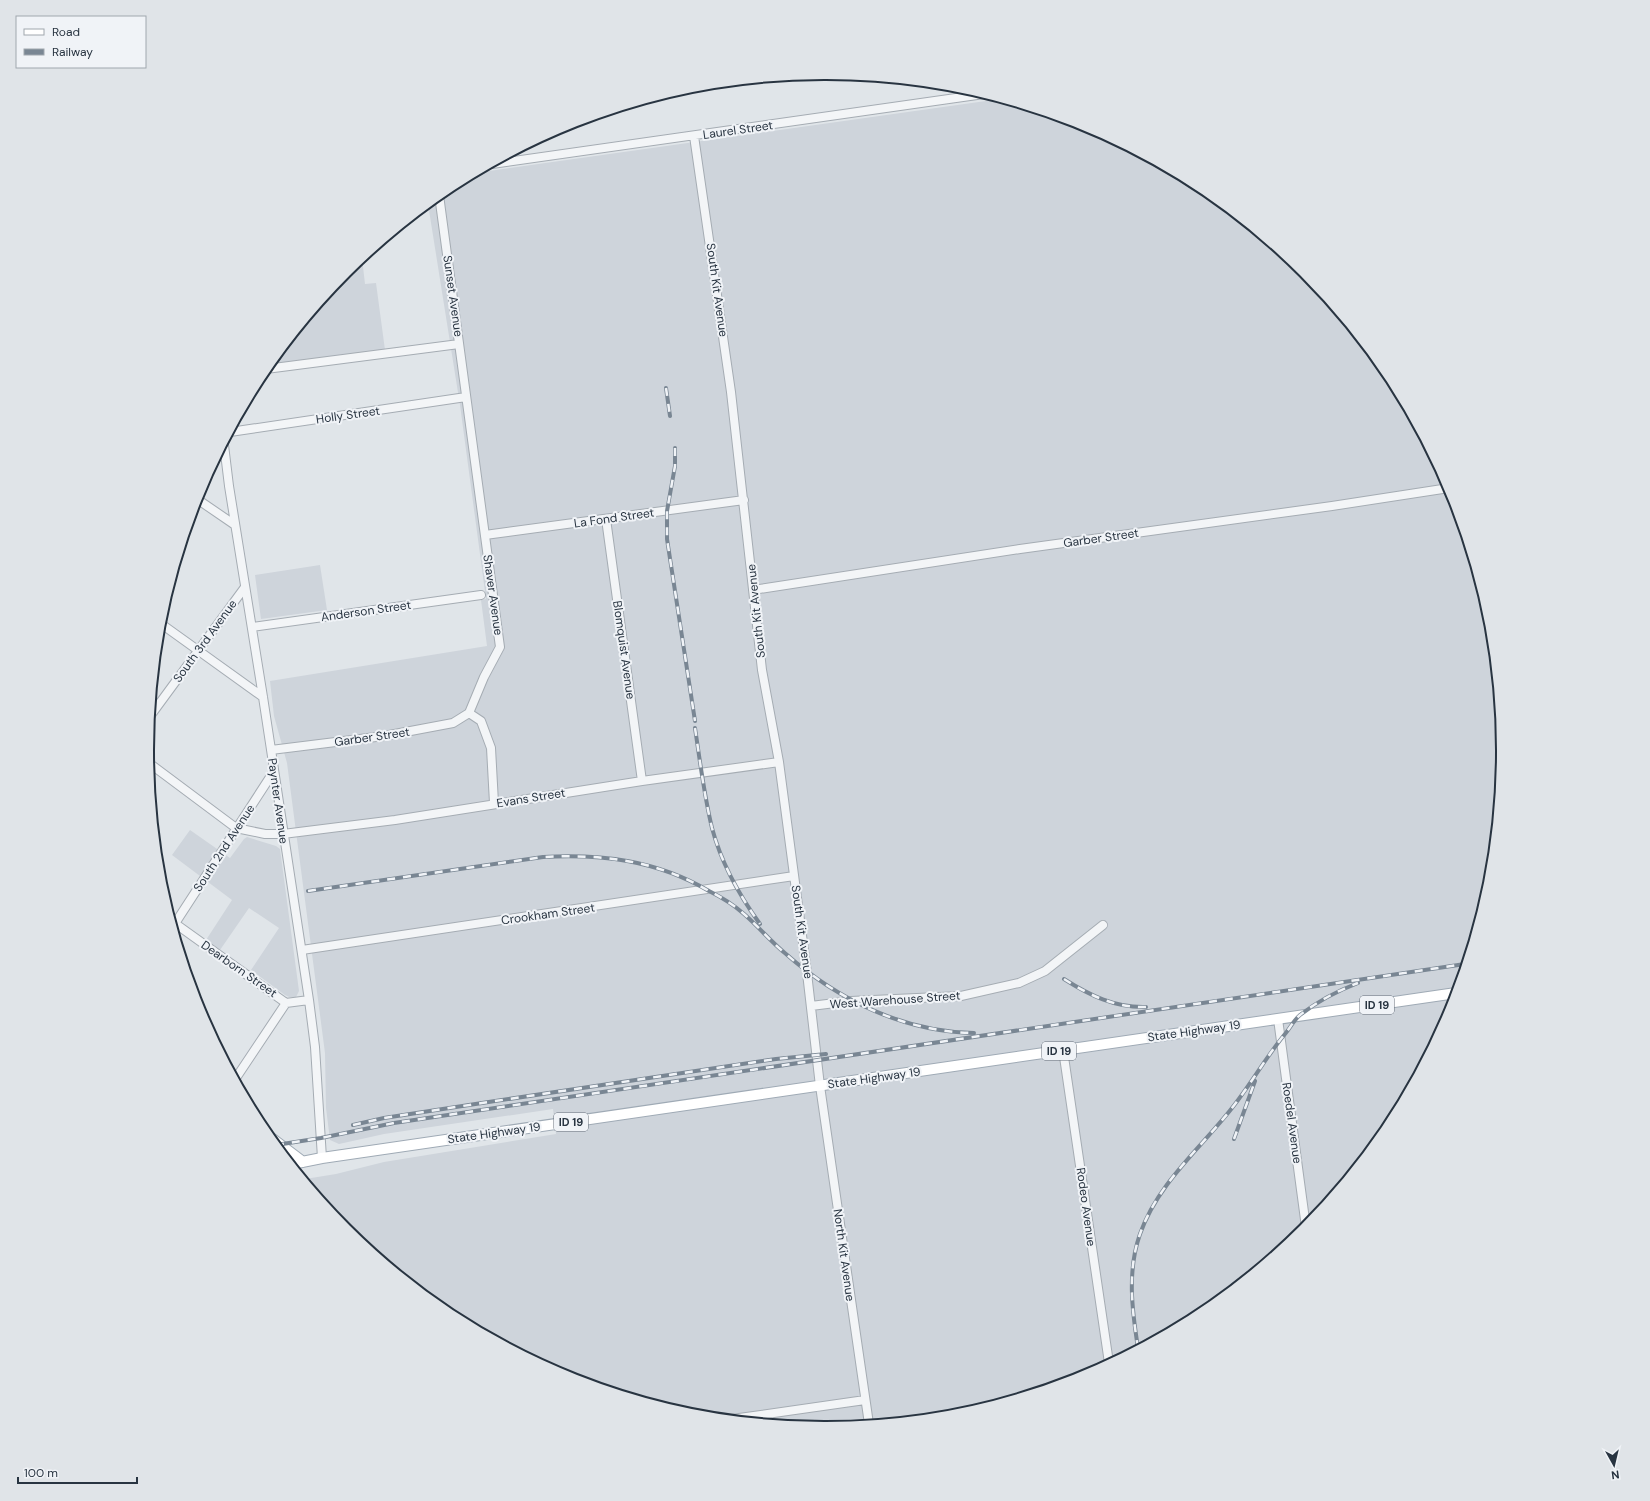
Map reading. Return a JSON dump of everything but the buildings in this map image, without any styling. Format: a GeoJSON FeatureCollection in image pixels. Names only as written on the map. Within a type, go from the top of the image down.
{"type":"FeatureCollection","features":[{"type":"Feature","properties":{"kind":"main road","name":"State Highway 19"},"geometry":{"type":"LineString","coordinates":[[296,1163],[322,1158],[1449,995]]}},
{"type":"Feature","properties":{"kind":"main road"},"geometry":{"type":"LineString","coordinates":[[286,1149],[303,1162]]}},
{"type":"Feature","properties":{"kind":"street","name":"Laurel Street"},"geometry":{"type":"LineString","coordinates":[[504,162],[969,96]]}},
{"type":"Feature","properties":{"kind":"street","name":"South Kit Avenue"},"geometry":{"type":"LineString","coordinates":[[694,136],[732,392],[762,670],[779,762],[820,1086]]}},
{"type":"Feature","properties":{"kind":"street","name":"Sunset Avenue"},"geometry":{"type":"LineString","coordinates":[[440,202],[466,397]]}},
{"type":"Feature","properties":{"kind":"street"},"geometry":{"type":"LineString","coordinates":[[274,368],[459,344]]}},
{"type":"Feature","properties":{"kind":"street","name":"Holly Street"},"geometry":{"type":"LineString","coordinates":[[236,431],[466,397]]}},
{"type":"Feature","properties":{"kind":"street","name":"Shaver Avenue"},"geometry":{"type":"LineString","coordinates":[[466,397],[500,647],[484,677],[469,713]]}},
{"type":"Feature","properties":{"kind":"street","name":"Paynter Avenue"},"geometry":{"type":"LineString","coordinates":[[225,452],[309,1000],[315,1047],[322,1158]]}},
{"type":"Feature","properties":{"kind":"street","name":"Garber Street"},"geometry":{"type":"LineString","coordinates":[[753,590],[1020,549],[1332,506],[1442,489]]}},
{"type":"Feature","properties":{"kind":"street","name":"La Fond Street"},"geometry":{"type":"LineString","coordinates":[[485,535],[744,500]]}},
{"type":"Feature","properties":{"kind":"street"},"geometry":{"type":"LineString","coordinates":[[203,503],[235,525]]}},
{"type":"Feature","properties":{"kind":"street","name":"Blomquist Avenue"},"geometry":{"type":"LineString","coordinates":[[606,519],[642,781]]}},
{"type":"Feature","properties":{"kind":"street","name":"South 3rd Avenue"},"geometry":{"type":"LineString","coordinates":[[156,708],[245,587]]}},
{"type":"Feature","properties":{"kind":"street","name":"Anderson Street"},"geometry":{"type":"LineString","coordinates":[[252,627],[481,594]]}},
{"type":"Feature","properties":{"kind":"street"},"geometry":{"type":"LineString","coordinates":[[166,627],[263,697]]}},
{"type":"Feature","properties":{"kind":"street"},"geometry":{"type":"LineString","coordinates":[[469,713],[481,721],[492,748],[494,803]]}},
{"type":"Feature","properties":{"kind":"street","name":"Garber Street"},"geometry":{"type":"LineString","coordinates":[[271,750],[384,736],[453,723],[469,713]]}},
{"type":"Feature","properties":{"kind":"street","name":"Evans Street"},"geometry":{"type":"LineString","coordinates":[[236,828],[265,834],[283,834],[395,820],[494,803],[779,762]]}},
{"type":"Feature","properties":{"kind":"street"},"geometry":{"type":"LineString","coordinates":[[155,768],[236,828]]}},
{"type":"Feature","properties":{"kind":"street","name":"South 2nd Avenue"},"geometry":{"type":"LineString","coordinates":[[176,921],[274,772]]}},
{"type":"Feature","properties":{"kind":"street","name":"Crookham Street"},"geometry":{"type":"LineString","coordinates":[[302,950],[794,876]]}},
{"type":"Feature","properties":{"kind":"street","name":"West Warehouse Street"},"geometry":{"type":"LineString","coordinates":[[811,1006],[851,1001],[962,996],[1019,983],[1044,971],[1103,924]]}},
{"type":"Feature","properties":{"kind":"street","name":"Dearborn Street"},"geometry":{"type":"LineString","coordinates":[[178,927],[286,1003],[309,1000]]}},
{"type":"Feature","properties":{"kind":"street"},"geometry":{"type":"LineString","coordinates":[[238,1075],[286,1003]]}},
{"type":"Feature","properties":{"kind":"street","name":"Roedel Avenue"},"geometry":{"type":"LineString","coordinates":[[1278,1019],[1305,1219]]}},
{"type":"Feature","properties":{"kind":"street","name":"Rodeo Avenue"},"geometry":{"type":"LineString","coordinates":[[1063,1050],[1108,1358]]}},
{"type":"Feature","properties":{"kind":"street","name":"North Kit Avenue"},"geometry":{"type":"LineString","coordinates":[[820,1086],[868,1420]]}},
{"type":"Feature","properties":{"kind":"street"},"geometry":{"type":"LineString","coordinates":[[750,1416],[865,1400]]}},
{"type":"Feature","properties":{"kind":"shaded area"},"geometry":{"type":"Polygon","coordinates":[[[989,101],[999,103],[1082,131],[1122,149],[1198,193],[1233,219],[1267,246],[1299,276],[1329,308],[1357,342],[1383,378],[1406,415],[1444,494],[1460,535],[1473,577],[1483,620],[1490,663],[1496,750],[1494,794],[1490,838],[1483,881],[1473,924],[1460,966],[1426,1047],[1406,1086],[1383,1123],[1357,1159],[1329,1193],[1299,1225],[1267,1255],[1198,1308],[1160,1331],[1122,1352],[1082,1370],[999,1398],[956,1408],[869,1420],[825,1421],[781,1420],[694,1408],[651,1398],[568,1370],[528,1352],[490,1331],[452,1308],[383,1255],[351,1225],[309,1178],[336,1174],[384,1162],[556,1134],[553,1109],[384,1134],[339,1144],[330,1140],[326,1108],[325,1053],[287,763],[274,716],[270,681],[487,646],[481,600],[486,599],[460,405],[429,210],[452,193],[488,171],[989,101]]]}},
{"type":"Feature","properties":{"kind":"shaded area"},"geometry":{"type":"Polygon","coordinates":[[[363,265],[365,284],[376,283],[385,350],[278,363],[321,308],[363,265]]]}},
{"type":"Feature","properties":{"kind":"shaded area"},"geometry":{"type":"Polygon","coordinates":[[[320,565],[327,610],[261,619],[255,575],[320,565]]]}},
{"type":"Feature","properties":{"kind":"shaded area"},"geometry":{"type":"Polygon","coordinates":[[[190,830],[230,858],[247,837],[276,846],[280,849],[299,991],[296,997],[289,997],[285,995],[251,970],[279,928],[249,908],[220,950],[206,940],[232,900],[172,855],[190,830]]]}},
{"type":"Feature","properties":{"kind":"railway"},"geometry":{"type":"LineString","coordinates":[[666,388],[670,416]]}},
{"type":"Feature","properties":{"kind":"railway"},"geometry":{"type":"LineString","coordinates":[[675,448],[675,466],[667,511],[667,539],[695,721]]}},
{"type":"Feature","properties":{"kind":"railway"},"geometry":{"type":"LineString","coordinates":[[695,728],[702,778],[716,841],[732,878],[745,902],[760,924]]}},
{"type":"Feature","properties":{"kind":"railway"},"geometry":{"type":"LineString","coordinates":[[308,891],[543,857],[587,857],[629,861],[669,872],[689,881],[736,907],[806,971],[827,986],[850,999],[897,1020],[922,1027],[974,1033]]}},
{"type":"Feature","properties":{"kind":"railway"},"geometry":{"type":"LineString","coordinates":[[282,1144],[321,1138],[394,1123],[1460,965]]}},
{"type":"Feature","properties":{"kind":"railway"},"geometry":{"type":"LineString","coordinates":[[1064,979],[1093,995],[1113,1003],[1135,1007],[1146,1007]]}},
{"type":"Feature","properties":{"kind":"railway"},"geometry":{"type":"LineString","coordinates":[[1137,1344],[1132,1291],[1133,1262],[1140,1234],[1157,1199],[1181,1167],[1220,1123],[1246,1090],[1271,1052],[1298,1017],[1328,997],[1358,983]]}},
{"type":"Feature","properties":{"kind":"railway"},"geometry":{"type":"LineString","coordinates":[[353,1125],[384,1118],[482,1103],[776,1059],[826,1054]]}},
{"type":"Feature","properties":{"kind":"railway"},"geometry":{"type":"LineString","coordinates":[[1234,1139],[1255,1081]]}}]}
